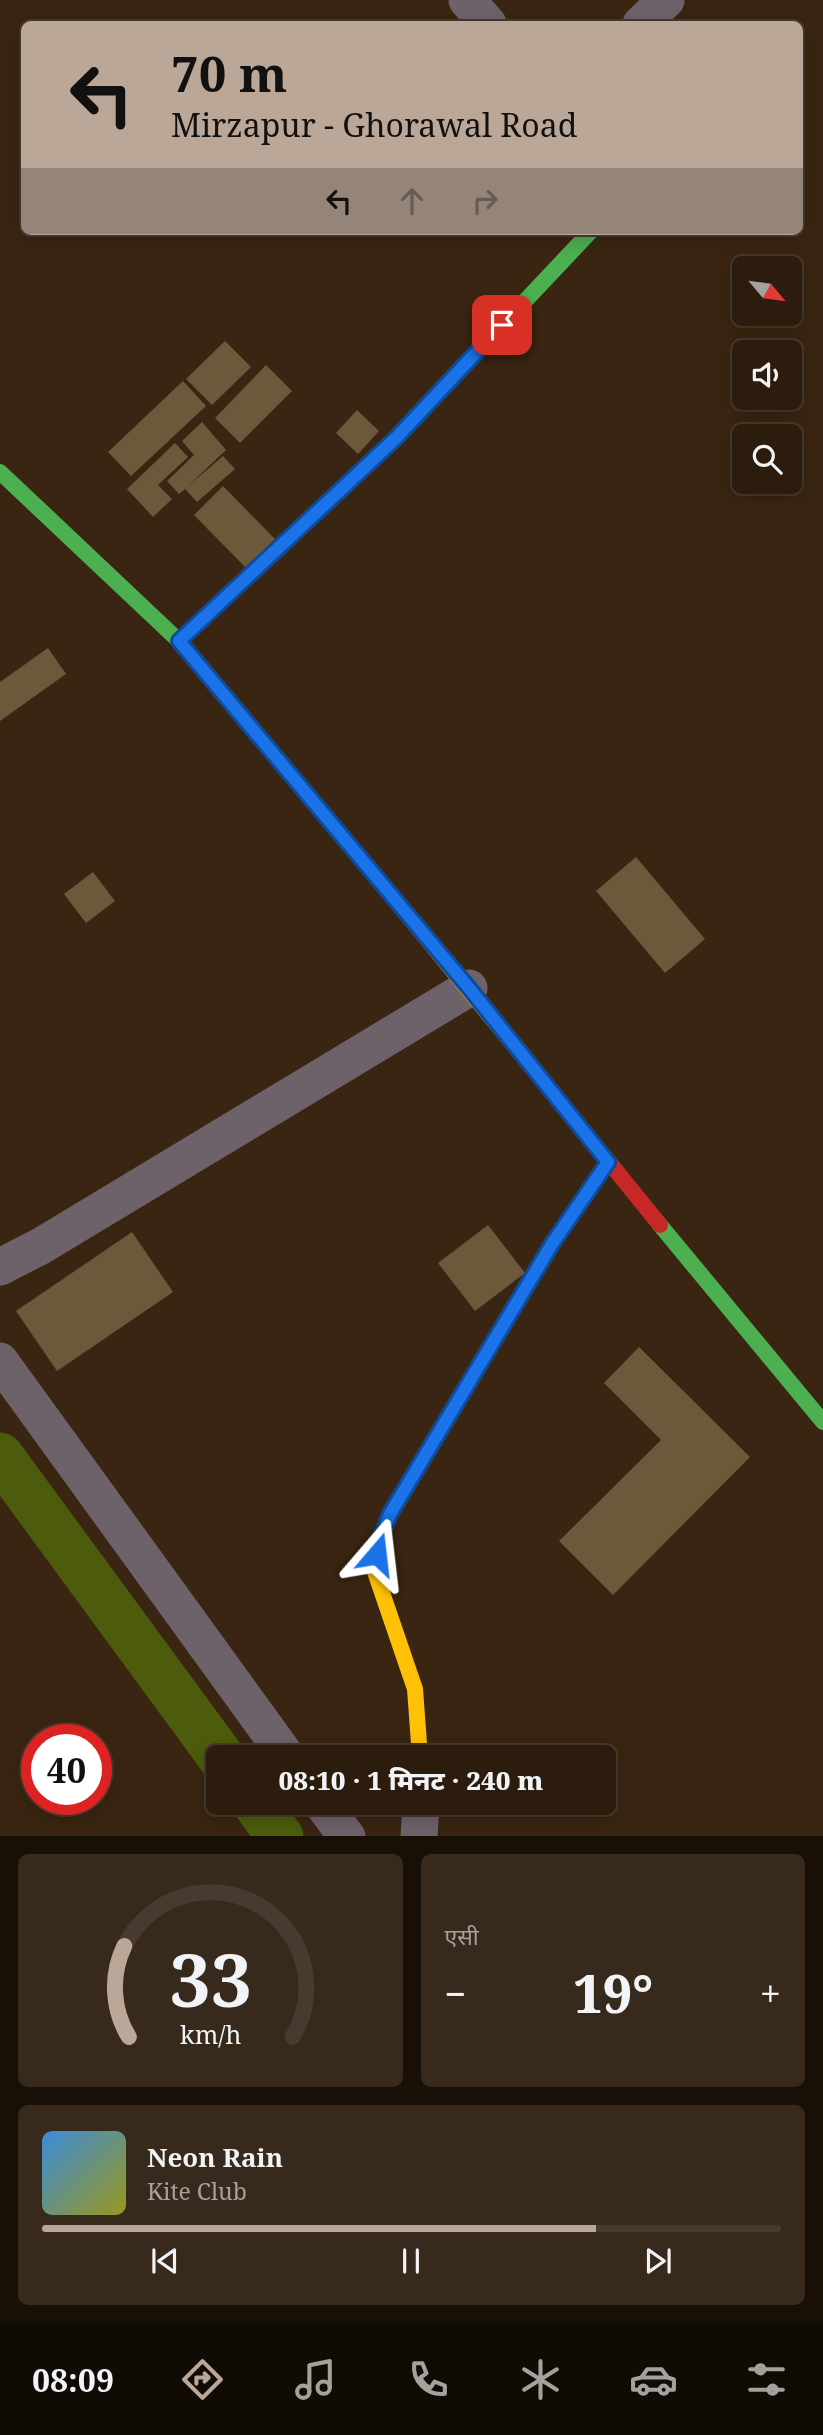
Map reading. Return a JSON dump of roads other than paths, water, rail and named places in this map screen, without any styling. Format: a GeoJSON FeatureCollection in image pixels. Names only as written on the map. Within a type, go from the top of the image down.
{"type":"FeatureCollection","features":[{"type":"Feature","properties":{"kind":"main road"},"geometry":{"type":"LineString","coordinates":[[179,641],[396,438],[587,235]]}},
{"type":"Feature","properties":{"kind":"main road"},"geometry":{"type":"LineString","coordinates":[[0,472],[179,641],[469,988],[608,1162],[823,1422]]}},
{"type":"Feature","properties":{"kind":"main road"},"geometry":{"type":"LineString","coordinates":[[419,1745],[415,1689],[374,1569],[380,1539],[390,1514],[552,1244],[608,1162]]}},
{"type":"Feature","properties":{"kind":"street"},"geometry":{"type":"LineString","coordinates":[[467,0],[485,21]]}},
{"type":"Feature","properties":{"kind":"street"},"geometry":{"type":"LineString","coordinates":[[644,21],[666,0]]}},
{"type":"Feature","properties":{"kind":"street"},"geometry":{"type":"LineString","coordinates":[[0,1267],[41,1246],[469,988]]}},
{"type":"Feature","properties":{"kind":"street"},"geometry":{"type":"LineString","coordinates":[[0,1361],[278,1745]]}},
{"type":"Feature","properties":{"kind":"street"},"geometry":{"type":"LineString","coordinates":[[331,1815],[347,1836]]}},
{"type":"Feature","properties":{"kind":"street"},"geometry":{"type":"LineString","coordinates":[[419,1836],[420,1815]]}},
{"type":"Feature","properties":{"kind":"waterway"},"geometry":{"type":"LineString","coordinates":[[0,1456],[212,1745]]}},
{"type":"Feature","properties":{"kind":"waterway"},"geometry":{"type":"LineString","coordinates":[[264,1815],[279,1836]]}}]}
